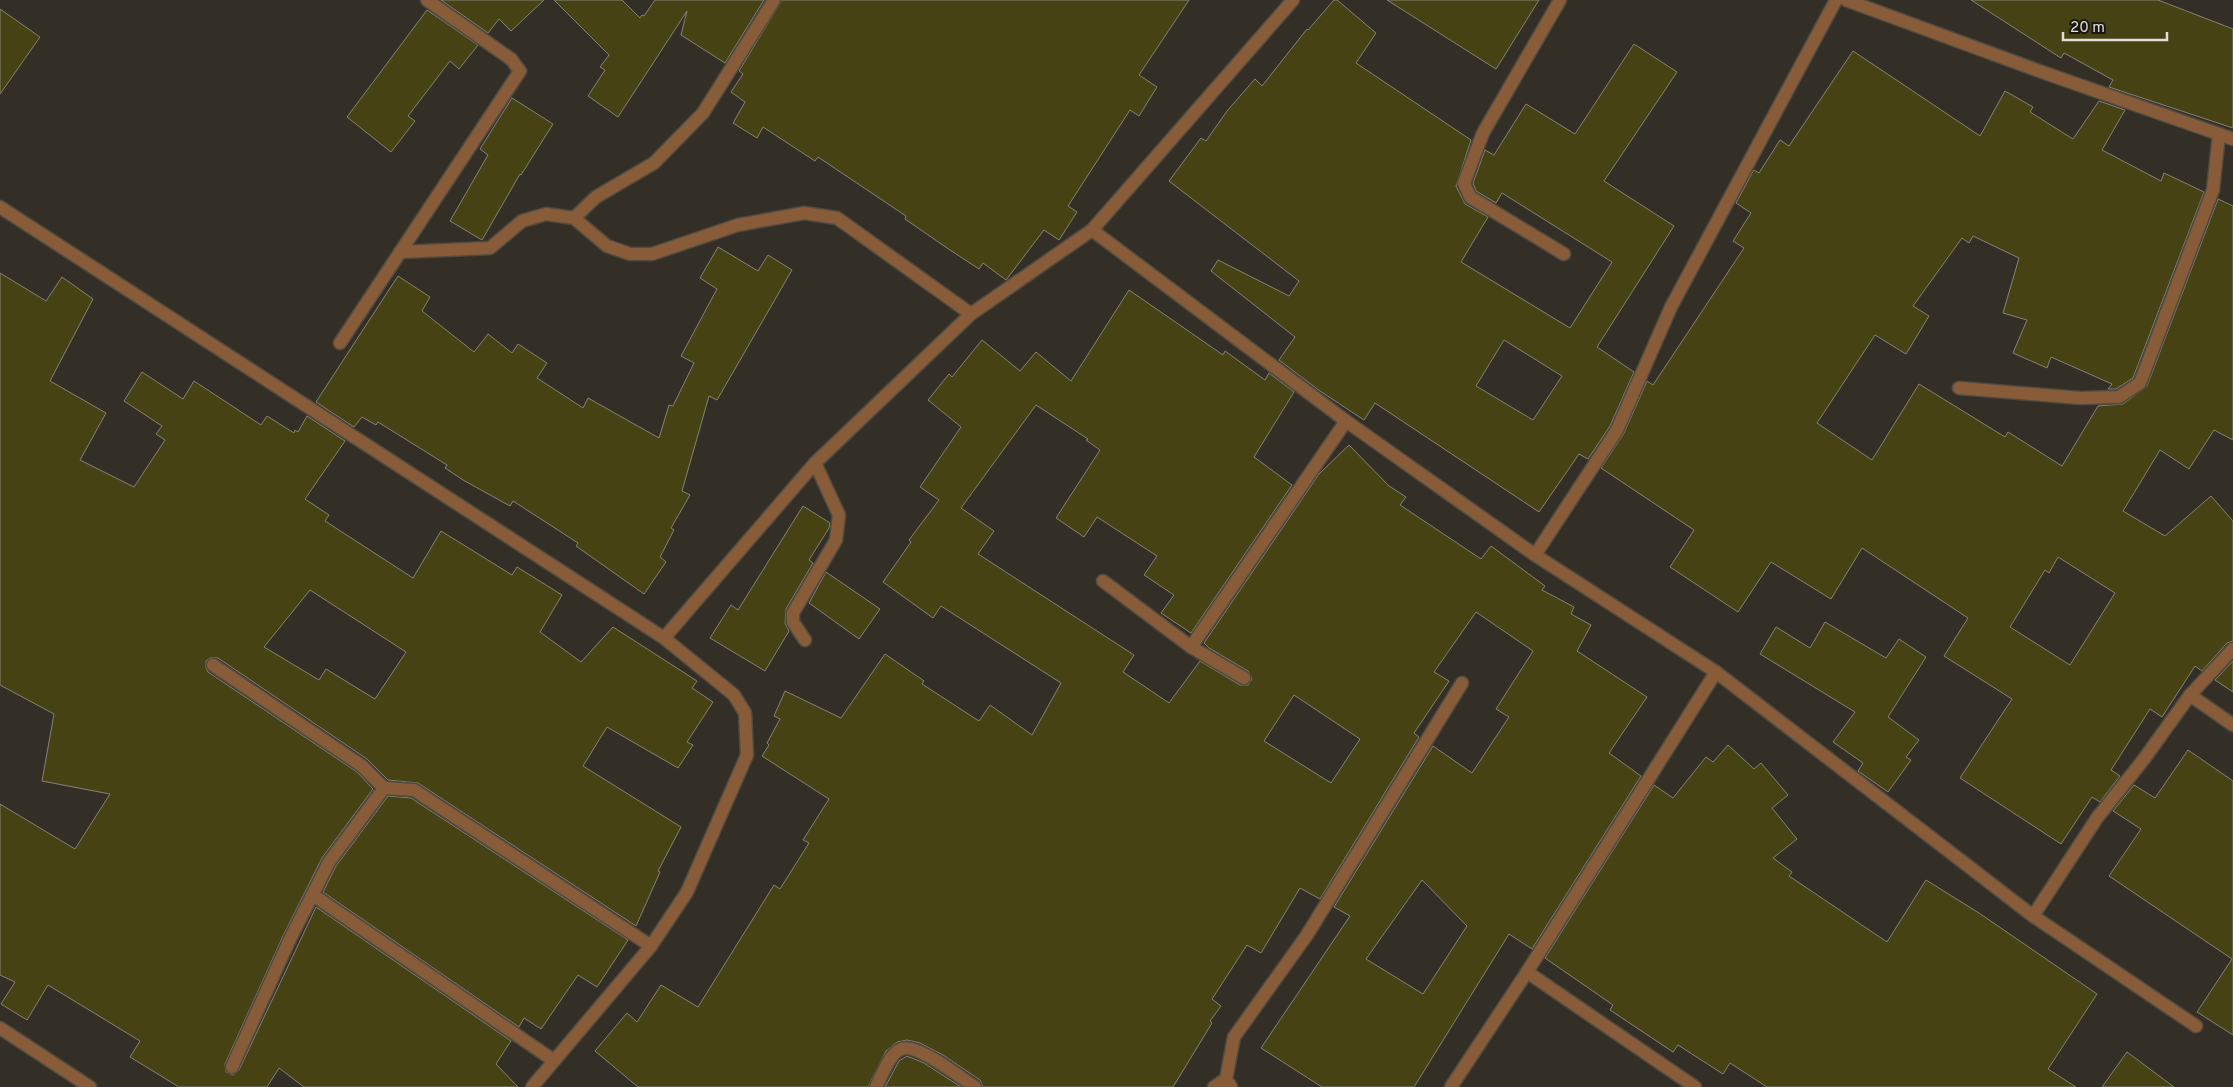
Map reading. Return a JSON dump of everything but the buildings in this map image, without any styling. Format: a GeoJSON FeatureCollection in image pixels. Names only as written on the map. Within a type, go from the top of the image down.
{"type":"FeatureCollection","features":[{"type":"Feature","properties":{"kind":"street"},"geometry":{"type":"LineString","coordinates":[[340,343],[520,71],[511,58],[427,0]]}},
{"type":"Feature","properties":{"kind":"street"},"geometry":{"type":"LineString","coordinates":[[574,218],[596,197],[654,162],[703,113],[774,0]]}},
{"type":"Feature","properties":{"kind":"street"},"geometry":{"type":"LineString","coordinates":[[664,638],[814,463],[971,314],[1092,230],[1293,0]]}},
{"type":"Feature","properties":{"kind":"street"},"geometry":{"type":"LineString","coordinates":[[1560,0],[1483,133],[1464,183],[1470,197],[1564,254]]}},
{"type":"Feature","properties":{"kind":"street"},"geometry":{"type":"LineString","coordinates":[[1535,554],[1617,430],[1670,307],[1836,0]]}},
{"type":"Feature","properties":{"kind":"street"},"geometry":{"type":"LineString","coordinates":[[1846,0],[2233,139]]}},
{"type":"Feature","properties":{"kind":"street"},"geometry":{"type":"LineString","coordinates":[[1960,388],[2080,398],[2119,397],[2140,383],[2213,190],[2219,134]]}},
{"type":"Feature","properties":{"kind":"street"},"geometry":{"type":"LineString","coordinates":[[1,209],[664,638],[734,695],[745,713],[747,755],[687,892],[651,946],[532,1087]]}},
{"type":"Feature","properties":{"kind":"street"},"geometry":{"type":"LineString","coordinates":[[400,252],[490,248],[522,221],[546,214],[574,218],[607,246],[630,254],[652,254],[738,225],[804,212],[837,218],[971,314]]}},
{"type":"Feature","properties":{"kind":"street"},"geometry":{"type":"LineString","coordinates":[[1092,230],[1346,421],[1535,554],[1716,672],[2033,916],[2196,1026]]}},
{"type":"Feature","properties":{"kind":"street"},"geometry":{"type":"LineString","coordinates":[[1191,647],[1346,421]]}},
{"type":"Feature","properties":{"kind":"street"},"geometry":{"type":"LineString","coordinates":[[806,640],[792,622],[793,613],[836,540],[839,515],[814,463]]}},
{"type":"Feature","properties":{"kind":"street"},"geometry":{"type":"LineString","coordinates":[[1103,581],[1191,647],[1244,678]]}},
{"type":"Feature","properties":{"kind":"street"},"geometry":{"type":"LineString","coordinates":[[2033,916],[2097,818],[2144,759],[2190,695],[2233,649]]}},
{"type":"Feature","properties":{"kind":"street"},"geometry":{"type":"LineString","coordinates":[[213,665],[362,766],[384,788],[414,790],[651,946]]}},
{"type":"Feature","properties":{"kind":"street"},"geometry":{"type":"LineString","coordinates":[[1451,1087],[1527,972],[1716,672]]}},
{"type":"Feature","properties":{"kind":"street"},"geometry":{"type":"LineString","coordinates":[[1214,1087],[1229,1083],[1234,1037],[1307,935],[1462,683]]}},
{"type":"Feature","properties":{"kind":"street"},"geometry":{"type":"LineString","coordinates":[[2190,695],[2233,725]]}},
{"type":"Feature","properties":{"kind":"street"},"geometry":{"type":"LineString","coordinates":[[232,1067],[290,939],[329,862],[384,788]]}},
{"type":"Feature","properties":{"kind":"street"},"geometry":{"type":"LineString","coordinates":[[313,895],[553,1060]]}},
{"type":"Feature","properties":{"kind":"street"},"geometry":{"type":"LineString","coordinates":[[1527,972],[1695,1087]]}},
{"type":"Feature","properties":{"kind":"street"},"geometry":{"type":"LineString","coordinates":[[0,1028],[90,1087]]}},
{"type":"Feature","properties":{"kind":"street"},"geometry":{"type":"LineString","coordinates":[[876,1087],[894,1054],[902,1048],[916,1049],[975,1087]]}}]}
